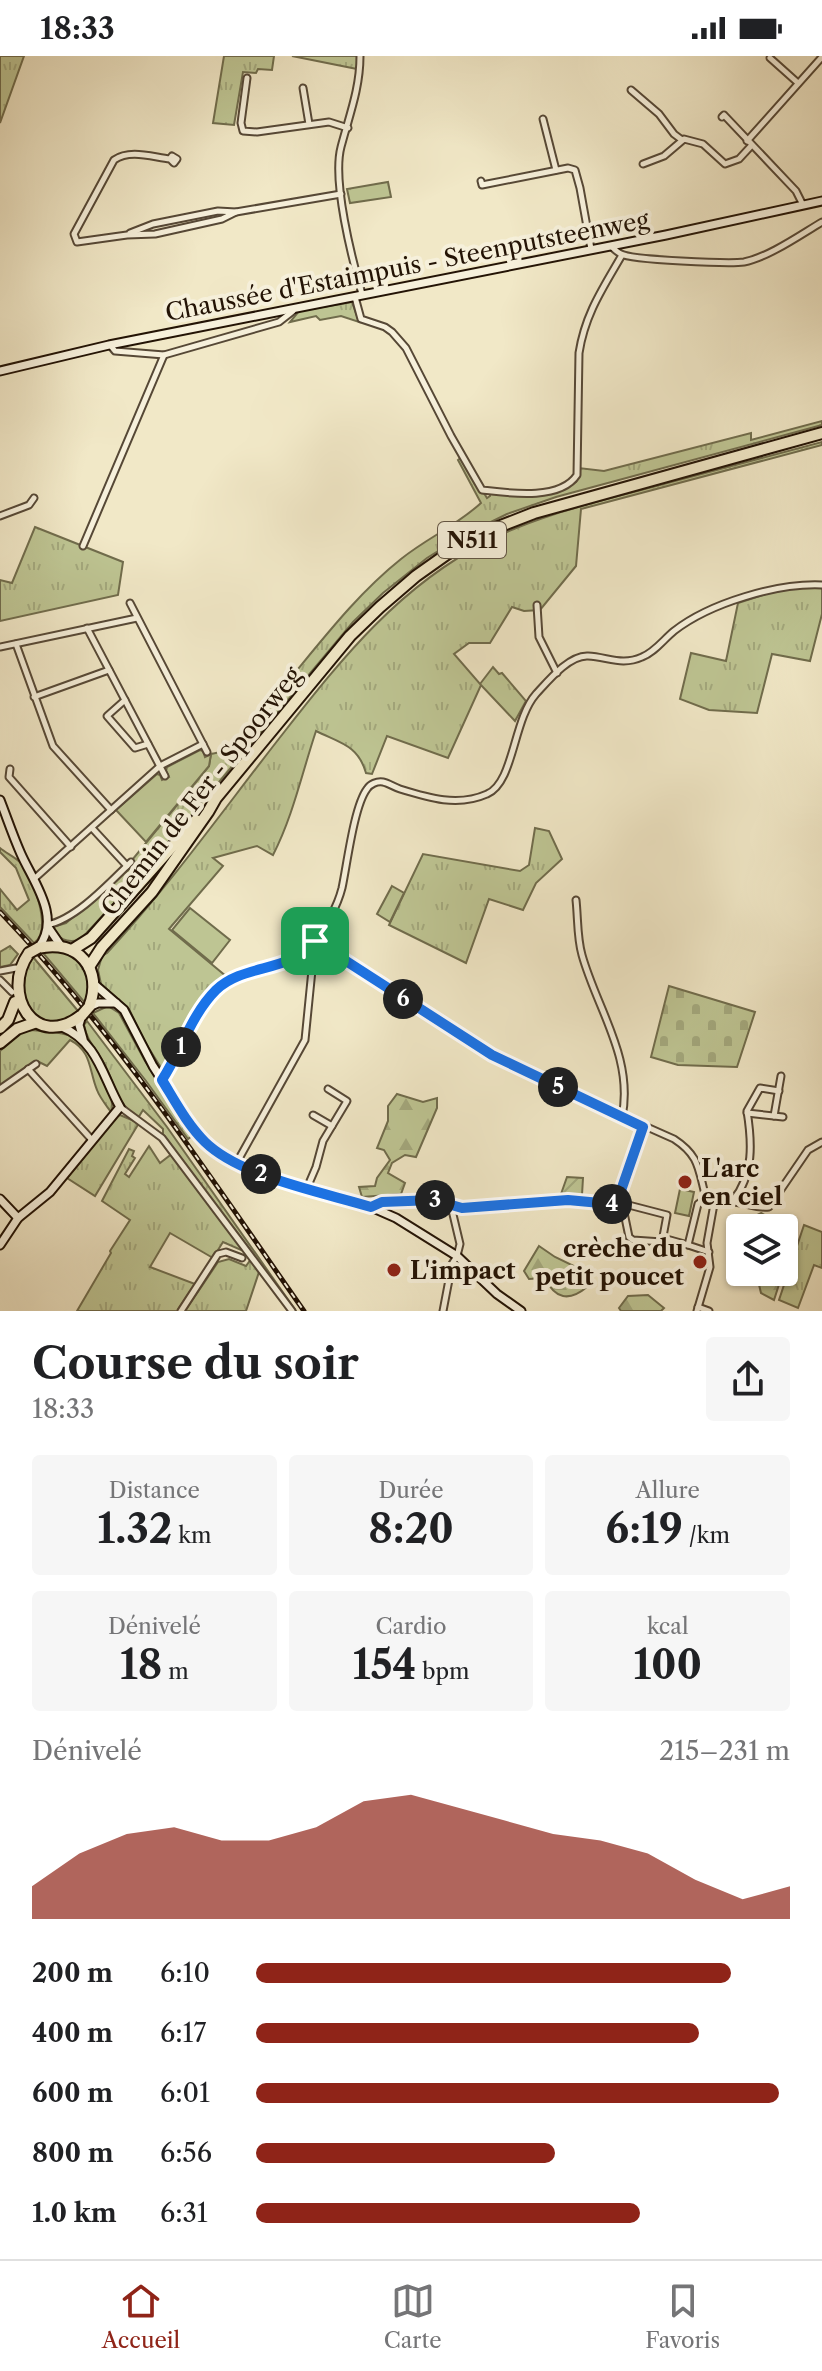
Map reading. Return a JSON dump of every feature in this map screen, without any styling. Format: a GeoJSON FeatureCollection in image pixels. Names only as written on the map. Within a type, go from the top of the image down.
{"type":"FeatureCollection","features":[{"type":"Feature","properties":{"kind":"highway","name":"Chemin de Fer - Spoorweg"},"geometry":{"type":"LineString","coordinates":[[67,948],[91,938],[170,852],[363,623],[407,583],[447,554],[493,529],[534,513],[822,433]]}},
{"type":"Feature","properties":{"kind":"highway","name":"Chemin de Fer - Spoorweg"},"geometry":{"type":"LineString","coordinates":[[89,967],[102,947],[152,892],[216,798]]}},
{"type":"Feature","properties":{"kind":"highway"},"geometry":{"type":"LineString","coordinates":[[51,946],[67,948],[82,957],[89,967],[94,984],[93,996],[85,1011],[72,1023],[53,1028],[34,1023],[23,1015],[14,997],[12,980],[16,968],[34,951],[51,946]]}},
{"type":"Feature","properties":{"kind":"highway"},"geometry":{"type":"LineString","coordinates":[[0,1028],[8,1020],[14,997]]}},
{"type":"Feature","properties":{"kind":"highway"},"geometry":{"type":"LineString","coordinates":[[0,1043],[17,1029],[34,1023]]}},
{"type":"Feature","properties":{"kind":"main road","name":"Chaussée d'Estaimpuis - Steenputsteenweg"},"geometry":{"type":"LineString","coordinates":[[0,371],[109,345],[822,201]]}},
{"type":"Feature","properties":{"kind":"main road"},"geometry":{"type":"LineString","coordinates":[[0,800],[22,857],[44,901],[48,926],[44,941],[34,951]]}},
{"type":"Feature","properties":{"kind":"main road"},"geometry":{"type":"LineString","coordinates":[[48,926],[67,948]]}},
{"type":"Feature","properties":{"kind":"main road"},"geometry":{"type":"LineString","coordinates":[[94,984],[124,1010],[162,1080],[193,1129],[205,1142],[236,1164],[371,1207],[396,1218],[457,1256],[497,1294],[521,1311]]}},
{"type":"Feature","properties":{"kind":"main road"},"geometry":{"type":"LineString","coordinates":[[0,1245],[18,1218],[50,1192],[120,1107],[101,1065],[84,1041],[79,1025],[85,1011],[98,1003],[116,1003]]}},
{"type":"Feature","properties":{"kind":"main road"},"geometry":{"type":"LineString","coordinates":[[62,1027],[84,1041]]}},
{"type":"Feature","properties":{"kind":"main road"},"geometry":{"type":"LineString","coordinates":[[0,1199],[18,1218]]}},
{"type":"Feature","properties":{"kind":"street"},"geometry":{"type":"LineString","coordinates":[[360,56],[355,102],[339,163],[361,319],[385,327],[406,348],[482,490],[521,495],[561,487],[574,480],[578,468],[582,336],[592,307],[622,255]]}},
{"type":"Feature","properties":{"kind":"street"},"geometry":{"type":"LineString","coordinates":[[631,90],[659,114],[682,140],[703,144],[725,164],[733,163],[822,57]]}},
{"type":"Feature","properties":{"kind":"street"},"geometry":{"type":"LineString","coordinates":[[770,58],[798,83]]}},
{"type":"Feature","properties":{"kind":"street"},"geometry":{"type":"LineString","coordinates":[[247,78],[241,123],[243,131],[257,132],[329,122],[348,128]]}},
{"type":"Feature","properties":{"kind":"street"},"geometry":{"type":"LineString","coordinates":[[303,88],[309,124]]}},
{"type":"Feature","properties":{"kind":"street"},"geometry":{"type":"LineString","coordinates":[[722,117],[724,115],[796,191],[803,206]]}},
{"type":"Feature","properties":{"kind":"street"},"geometry":{"type":"LineString","coordinates":[[543,119],[556,170]]}},
{"type":"Feature","properties":{"kind":"street"},"geometry":{"type":"LineString","coordinates":[[643,164],[664,156],[682,140]]}},
{"type":"Feature","properties":{"kind":"street"},"geometry":{"type":"LineString","coordinates":[[170,159],[125,154],[114,160],[74,234],[77,242],[155,234],[222,219],[236,212]]}},
{"type":"Feature","properties":{"kind":"street"},"geometry":{"type":"LineString","coordinates":[[481,181],[482,185],[568,168],[575,170],[591,249]]}},
{"type":"Feature","properties":{"kind":"street"},"geometry":{"type":"LineString","coordinates":[[127,235],[153,224],[218,211],[236,212],[341,194]]}},
{"type":"Feature","properties":{"kind":"street"},"geometry":{"type":"LineString","coordinates":[[610,246],[622,255],[744,262],[773,250],[822,222]]}},
{"type":"Feature","properties":{"kind":"street"},"geometry":{"type":"LineString","coordinates":[[109,345],[115,351],[164,355],[279,322],[296,308]]}},
{"type":"Feature","properties":{"kind":"street"},"geometry":{"type":"LineString","coordinates":[[83,546],[164,355]]}},
{"type":"Feature","properties":{"kind":"street"},"geometry":{"type":"LineString","coordinates":[[0,516],[29,505],[34,498]]}},
{"type":"Feature","properties":{"kind":"street"},"geometry":{"type":"LineString","coordinates":[[162,1080],[199,1013],[216,990],[231,979],[298,958],[315,941],[337,905],[360,805],[368,787],[383,782],[417,795],[448,801],[478,798],[496,790],[505,774],[527,706],[569,663],[586,655],[619,662],[645,656],[675,630],[733,600],[796,585],[822,585]]}},
{"type":"Feature","properties":{"kind":"street"},"geometry":{"type":"LineString","coordinates":[[130,603],[207,752]]}},
{"type":"Feature","properties":{"kind":"street"},"geometry":{"type":"LineString","coordinates":[[537,605],[539,637],[557,673]]}},
{"type":"Feature","properties":{"kind":"street"},"geometry":{"type":"LineString","coordinates":[[0,647],[137,618]]}},
{"type":"Feature","properties":{"kind":"street"},"geometry":{"type":"LineString","coordinates":[[87,628],[165,776]]}},
{"type":"Feature","properties":{"kind":"street"},"geometry":{"type":"LineString","coordinates":[[16,644],[53,746],[111,810]]}},
{"type":"Feature","properties":{"kind":"street"},"geometry":{"type":"LineString","coordinates":[[34,697],[109,670]]}},
{"type":"Feature","properties":{"kind":"street"},"geometry":{"type":"LineString","coordinates":[[125,700],[107,716],[135,748],[148,744]]}},
{"type":"Feature","properties":{"kind":"street"},"geometry":{"type":"LineString","coordinates":[[34,879],[160,766],[203,744]]}},
{"type":"Feature","properties":{"kind":"street"},"geometry":{"type":"LineString","coordinates":[[10,769],[9,777],[71,847]]}},
{"type":"Feature","properties":{"kind":"street"},"geometry":{"type":"LineString","coordinates":[[48,926],[65,918],[129,864],[92,828]]}},
{"type":"Feature","properties":{"kind":"street"},"geometry":{"type":"LineString","coordinates":[[576,900],[582,954],[619,1053],[624,1088],[622,1117]]}},
{"type":"Feature","properties":{"kind":"street"},"geometry":{"type":"LineString","coordinates":[[315,941],[492,1055],[690,1149],[706,1198],[714,1204],[733,1200],[760,1208],[769,1207],[808,1150],[822,1142]]}},
{"type":"Feature","properties":{"kind":"street"},"geometry":{"type":"LineString","coordinates":[[236,1164],[305,1040],[312,970],[309,948]]}},
{"type":"Feature","properties":{"kind":"street"},"geometry":{"type":"LineString","coordinates":[[0,971],[16,968]]}},
{"type":"Feature","properties":{"kind":"street"},"geometry":{"type":"LineString","coordinates":[[0,980],[14,997]]}},
{"type":"Feature","properties":{"kind":"street"},"geometry":{"type":"LineString","coordinates":[[0,1089],[36,1064]]}},
{"type":"Feature","properties":{"kind":"street"},"geometry":{"type":"LineString","coordinates":[[28,1069],[92,1140]]}},
{"type":"Feature","properties":{"kind":"street"},"geometry":{"type":"LineString","coordinates":[[774,1116],[781,1076]]}},
{"type":"Feature","properties":{"kind":"street"},"geometry":{"type":"LineString","coordinates":[[733,1200],[742,1189],[747,1174],[751,1136],[747,1113],[760,1088],[779,1091]]}},
{"type":"Feature","properties":{"kind":"street"},"geometry":{"type":"LineString","coordinates":[[307,1188],[323,1141],[347,1101],[328,1089]]}},
{"type":"Feature","properties":{"kind":"street"},"geometry":{"type":"LineString","coordinates":[[120,1107],[162,1138],[292,1311]]}},
{"type":"Feature","properties":{"kind":"street"},"geometry":{"type":"LineString","coordinates":[[747,1113],[783,1117]]}},
{"type":"Feature","properties":{"kind":"street"},"geometry":{"type":"LineString","coordinates":[[313,1115],[332,1126]]}},
{"type":"Feature","properties":{"kind":"street"},"geometry":{"type":"LineString","coordinates":[[371,1207],[382,1202],[434,1200],[465,1208],[568,1200],[620,1202],[667,1215],[662,1242],[629,1237],[620,1202],[643,1127]]}},
{"type":"Feature","properties":{"kind":"street"},"geometry":{"type":"LineString","coordinates":[[688,1245],[698,1204],[706,1198]]}},
{"type":"Feature","properties":{"kind":"street"},"geometry":{"type":"LineString","coordinates":[[709,1311],[698,1309],[710,1267],[707,1243],[714,1204]]}},
{"type":"Feature","properties":{"kind":"street"},"geometry":{"type":"LineString","coordinates":[[443,1311],[452,1264],[460,1244],[451,1206]]}},
{"type":"Feature","properties":{"kind":"street"},"geometry":{"type":"LineString","coordinates":[[663,1238],[709,1252]]}},
{"type":"Feature","properties":{"kind":"street"},"geometry":{"type":"LineString","coordinates":[[181,1311],[218,1254],[226,1252],[242,1258]]}},
{"type":"Feature","properties":{"kind":"green space"},"geometry":{"type":"Polygon","coordinates":[[[0,56],[24,56],[0,123],[0,56]]]}},
{"type":"Feature","properties":{"kind":"green space"},"geometry":{"type":"Polygon","coordinates":[[[224,56],[274,56],[272,70],[243,72],[234,125],[213,123],[224,56]]]}},
{"type":"Feature","properties":{"kind":"green space"},"geometry":{"type":"Polygon","coordinates":[[[292,56],[363,56],[362,70],[292,56]]]}},
{"type":"Feature","properties":{"kind":"green space"},"geometry":{"type":"Polygon","coordinates":[[[388,182],[391,197],[350,203],[347,189],[388,182]]]}},
{"type":"Feature","properties":{"kind":"green space"},"geometry":{"type":"Polygon","coordinates":[[[352,302],[359,322],[341,316],[320,320],[316,316],[290,322],[299,311],[352,302]]]}},
{"type":"Feature","properties":{"kind":"green space"},"geometry":{"type":"Polygon","coordinates":[[[822,421],[822,425],[556,497],[507,514],[462,536],[427,558],[353,622],[147,868],[80,940],[64,940],[55,931],[53,927],[66,923],[135,864],[132,860],[209,766],[211,754],[229,750],[366,591],[401,559],[481,503],[458,460],[462,457],[487,498],[490,492],[534,494],[556,491],[576,482],[579,468],[604,471],[751,433],[751,440],[822,421]]]}},
{"type":"Feature","properties":{"kind":"green space"},"geometry":{"type":"Polygon","coordinates":[[[822,442],[822,445],[581,509],[576,566],[540,610],[524,611],[512,607],[490,643],[469,643],[454,654],[480,684],[493,667],[499,674],[502,673],[526,701],[515,721],[481,685],[448,758],[387,736],[372,774],[366,773],[353,751],[316,731],[292,810],[273,855],[257,846],[213,858],[223,866],[169,929],[227,977],[198,1005],[163,1071],[129,1009],[101,984],[98,970],[102,956],[154,899],[307,703],[375,625],[426,580],[455,560],[523,525],[581,506],[822,442]]]}},
{"type":"Feature","properties":{"kind":"green space"},"geometry":{"type":"Polygon","coordinates":[[[35,527],[123,562],[118,595],[0,621],[0,580],[12,583],[35,527]]]}},
{"type":"Feature","properties":{"kind":"green space"},"geometry":{"type":"Polygon","coordinates":[[[802,587],[822,587],[822,614],[810,661],[772,654],[757,713],[709,710],[680,699],[691,653],[726,661],[738,603],[802,587]]]}},
{"type":"Feature","properties":{"kind":"green space"},"geometry":{"type":"Polygon","coordinates":[[[200,750],[205,757],[211,754],[209,766],[146,842],[116,810],[157,774],[162,780],[169,777],[167,767],[200,750]]]}},
{"type":"Feature","properties":{"kind":"green space"},"geometry":{"type":"Polygon","coordinates":[[[535,828],[549,831],[562,859],[536,883],[523,910],[489,899],[466,963],[389,925],[423,854],[520,871],[529,865],[535,828]]]}},
{"type":"Feature","properties":{"kind":"green space"},"geometry":{"type":"Polygon","coordinates":[[[0,848],[21,863],[35,891],[42,927],[34,943],[0,907],[0,889],[17,910],[29,900],[16,868],[0,852],[0,848]]]}},
{"type":"Feature","properties":{"kind":"green space"},"geometry":{"type":"Polygon","coordinates":[[[392,886],[404,893],[390,922],[377,914],[392,886]]]}},
{"type":"Feature","properties":{"kind":"green space"},"geometry":{"type":"Polygon","coordinates":[[[190,908],[230,940],[212,963],[172,930],[190,908]]]}},
{"type":"Feature","properties":{"kind":"green space"},"geometry":{"type":"Polygon","coordinates":[[[10,946],[18,954],[10,965],[0,967],[0,952],[10,946]]]}},
{"type":"Feature","properties":{"kind":"green space"},"geometry":{"type":"Polygon","coordinates":[[[54,951],[72,957],[83,968],[88,984],[85,1003],[43,953],[54,951]]]}},
{"type":"Feature","properties":{"kind":"green space"},"geometry":{"type":"Polygon","coordinates":[[[33,957],[78,1011],[73,1015],[57,1022],[45,1022],[26,1006],[18,994],[33,957]]]}},
{"type":"Feature","properties":{"kind":"green space"},"geometry":{"type":"Polygon","coordinates":[[[669,986],[755,1012],[737,1067],[678,1065],[651,1057],[669,986]]]}},
{"type":"Feature","properties":{"kind":"green space"},"geometry":{"type":"Polygon","coordinates":[[[108,1006],[119,1013],[145,1061],[193,1135],[188,1139],[93,1013],[108,1006]]]}},
{"type":"Feature","properties":{"kind":"green space"},"geometry":{"type":"Polygon","coordinates":[[[87,1021],[167,1127],[296,1311],[176,1152],[163,1134],[163,1129],[143,1110],[138,1118],[124,1104],[87,1035],[84,1025],[87,1021]]]}},
{"type":"Feature","properties":{"kind":"green space"},"geometry":{"type":"Polygon","coordinates":[[[29,1030],[61,1033],[77,1039],[101,1073],[110,1094],[112,1111],[98,1093],[86,1056],[70,1040],[47,1066],[37,1061],[0,1087],[0,1051],[19,1033],[29,1030]]]}},
{"type":"Feature","properties":{"kind":"green space"},"geometry":{"type":"Polygon","coordinates":[[[397,1094],[423,1102],[437,1098],[437,1108],[416,1157],[405,1155],[392,1163],[388,1173],[405,1183],[401,1194],[362,1197],[359,1187],[375,1186],[390,1160],[384,1150],[377,1148],[388,1121],[388,1106],[397,1094]]]}},
{"type":"Feature","properties":{"kind":"green space"},"geometry":{"type":"Polygon","coordinates":[[[120,1115],[139,1123],[95,1196],[67,1178],[120,1115]]]}},
{"type":"Feature","properties":{"kind":"green space"},"geometry":{"type":"Polygon","coordinates":[[[149,1146],[160,1163],[173,1153],[260,1269],[246,1311],[185,1311],[218,1262],[229,1259],[246,1266],[251,1259],[246,1252],[223,1242],[213,1258],[170,1233],[150,1267],[195,1284],[177,1311],[77,1311],[130,1220],[102,1201],[129,1149],[134,1151],[132,1156],[135,1158],[125,1174],[129,1177],[149,1146]]]}},
{"type":"Feature","properties":{"kind":"green space"},"geometry":{"type":"Polygon","coordinates":[[[567,1177],[583,1178],[582,1195],[561,1194],[567,1177]]]}},
{"type":"Feature","properties":{"kind":"green space"},"geometry":{"type":"Polygon","coordinates":[[[680,1189],[694,1192],[689,1216],[675,1213],[680,1189]]]}},
{"type":"Feature","properties":{"kind":"green space"},"geometry":{"type":"Polygon","coordinates":[[[804,1225],[822,1232],[822,1268],[814,1265],[798,1308],[779,1300],[784,1286],[798,1286],[798,1243],[804,1225]]]}},
{"type":"Feature","properties":{"kind":"green space"},"geometry":{"type":"Polygon","coordinates":[[[539,1246],[580,1269],[587,1287],[574,1295],[563,1296],[553,1290],[545,1278],[529,1279],[524,1271],[539,1246]]]}},
{"type":"Feature","properties":{"kind":"green space"},"geometry":{"type":"Polygon","coordinates":[[[759,1286],[778,1286],[774,1300],[761,1293],[759,1286]]]}},
{"type":"Feature","properties":{"kind":"green space"},"geometry":{"type":"Polygon","coordinates":[[[648,1295],[664,1308],[661,1311],[621,1311],[619,1308],[628,1296],[648,1295]]]}},
{"type":"Feature","properties":{"kind":"railway"},"geometry":{"type":"LineString","coordinates":[[0,912],[122,1055],[304,1311]]}},
{"type":"Feature","properties":{"kind":"place","name":"L'arc en ciel"},"geometry":{"type":"Point","coordinates":[685,1182]}},
{"type":"Feature","properties":{"kind":"place","name":"crèche du petit poucet"},"geometry":{"type":"Point","coordinates":[700,1262]}},
{"type":"Feature","properties":{"kind":"place","name":"L'impact"},"geometry":{"type":"Point","coordinates":[394,1270]}},
{"type":"Feature","properties":{"kind":"route"},"geometry":{"type":"LineString","coordinates":[[315,941],[492,1055],[643,1127],[617,1202],[568,1200],[462,1208],[434,1200],[382,1202],[371,1207],[236,1164],[205,1142],[193,1129],[162,1080],[192,1025],[216,990],[231,979],[298,958],[315,941]]}}]}
